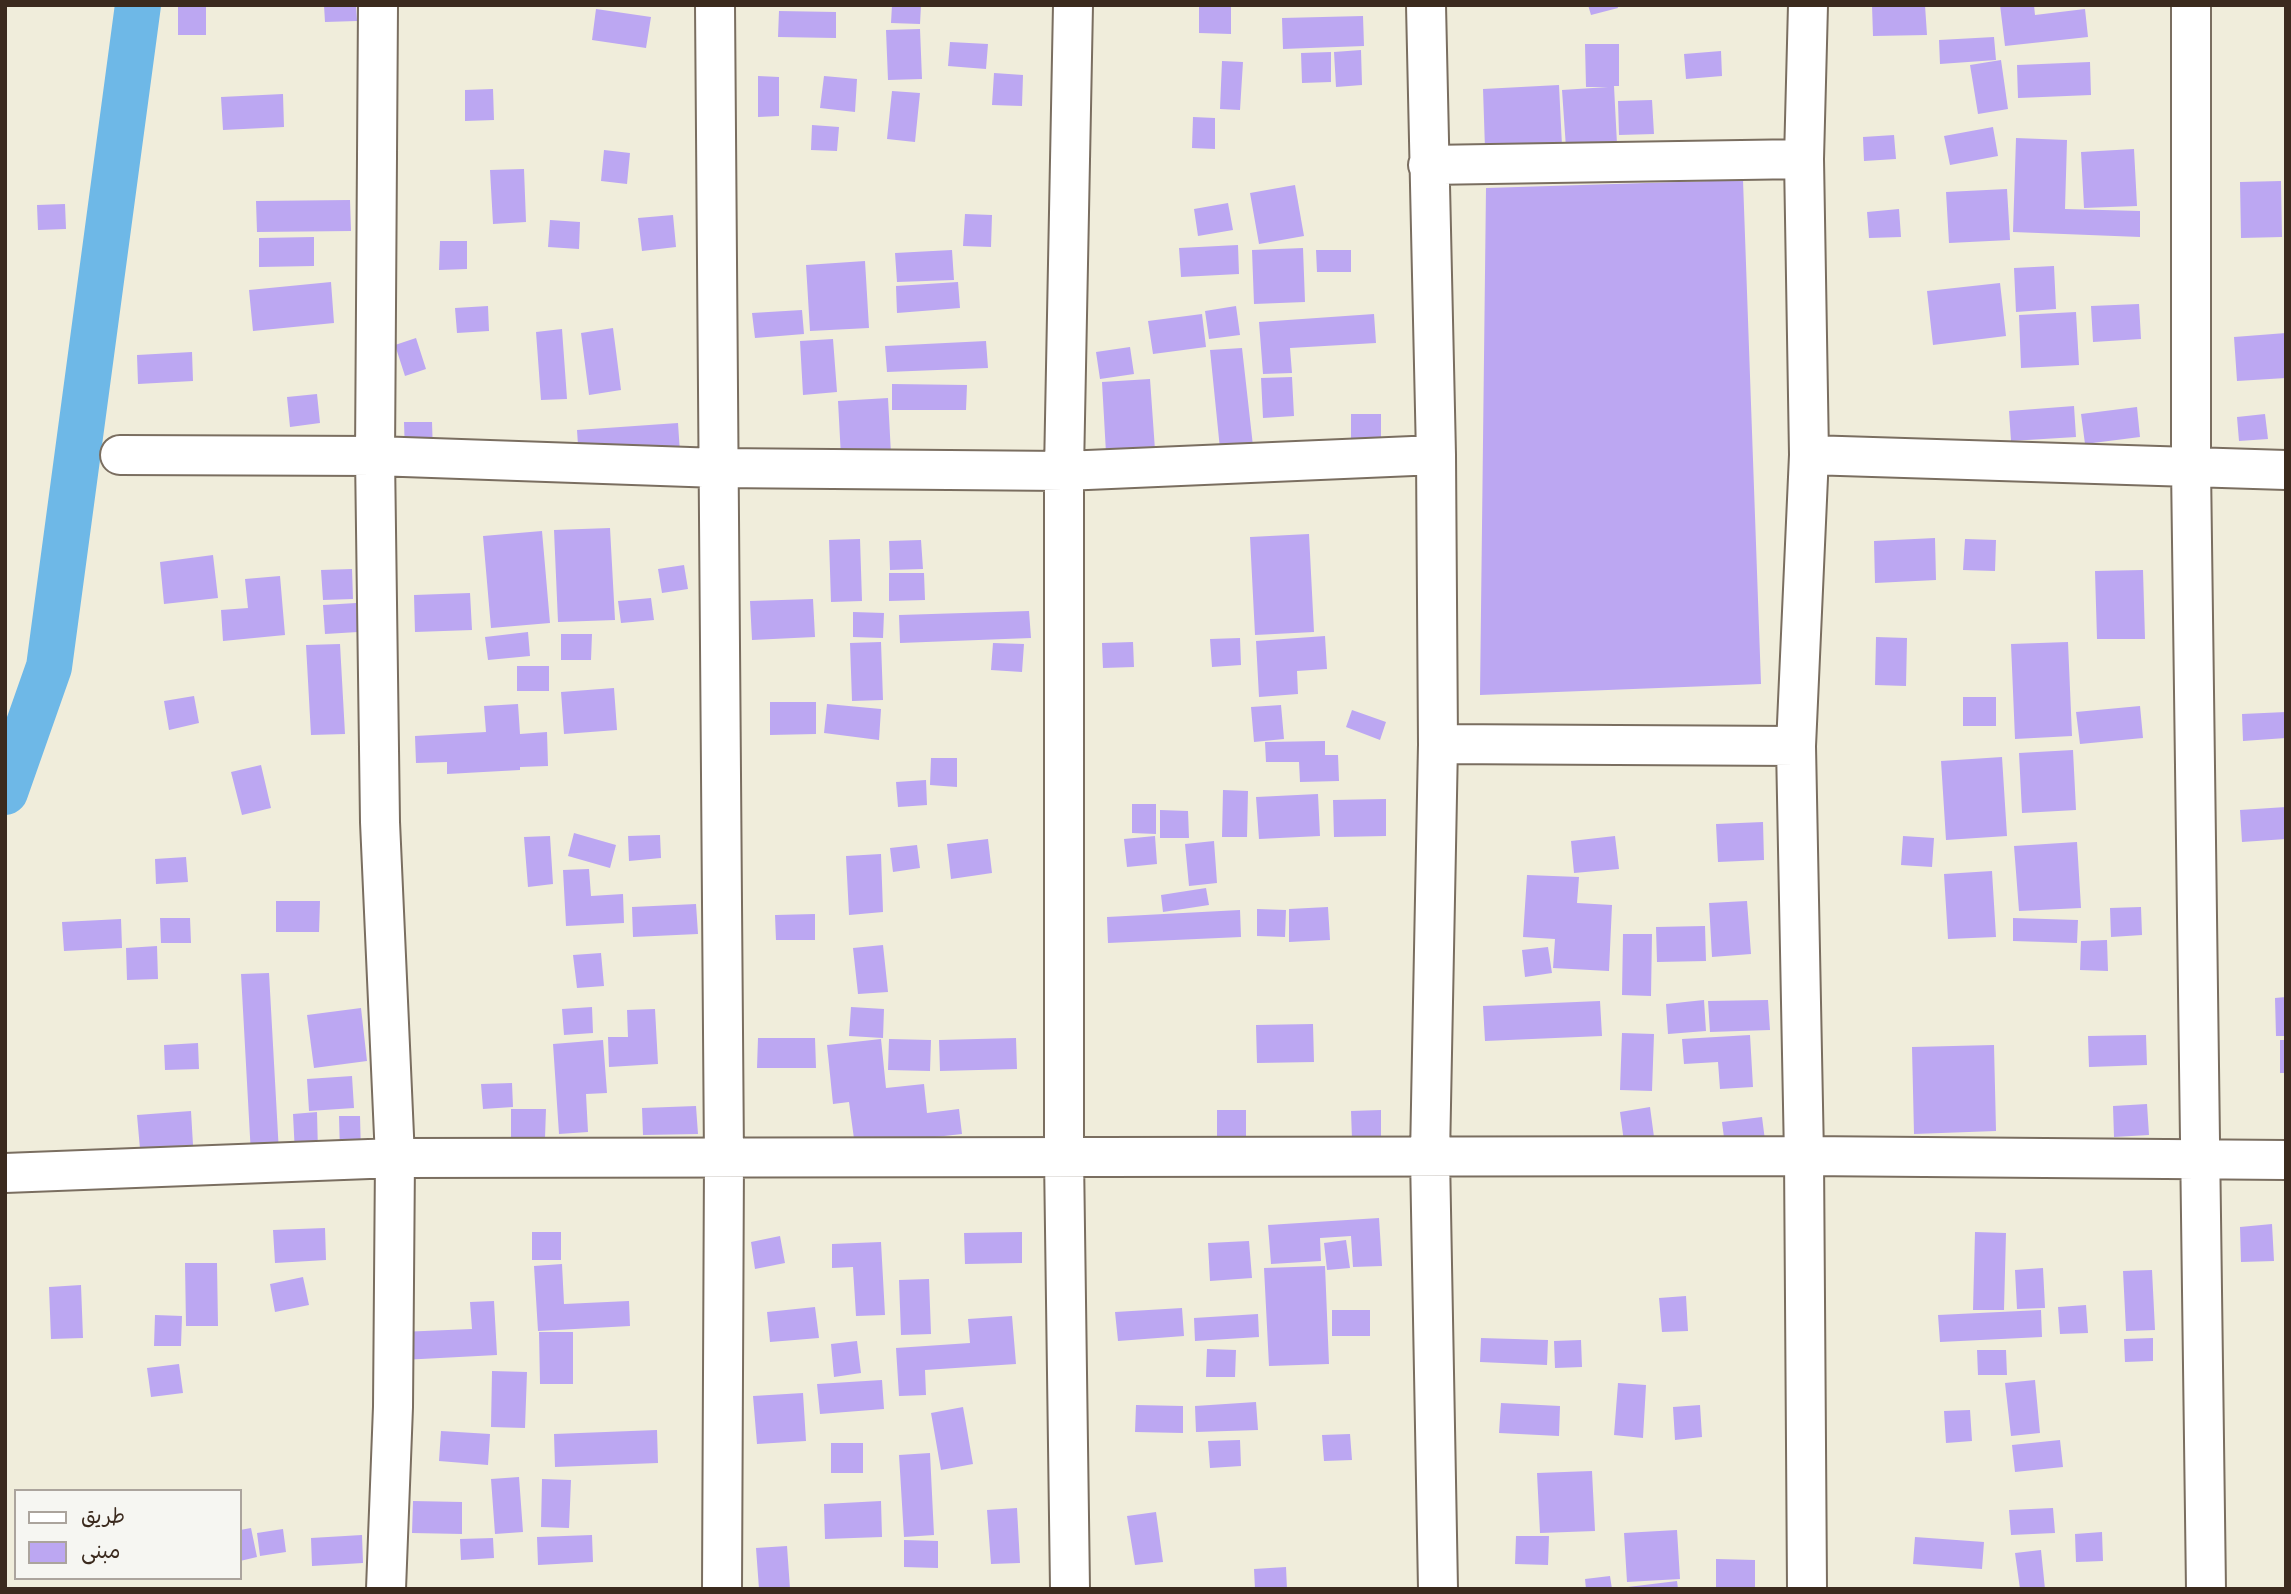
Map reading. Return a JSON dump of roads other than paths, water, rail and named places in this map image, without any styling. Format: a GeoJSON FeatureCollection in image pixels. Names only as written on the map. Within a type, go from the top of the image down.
{"type":"FeatureCollection","features":[{"type":"Feature","properties":{"kind":"street"},"geometry":{"type":"LineString","coordinates":[[378,5],[375,456],[380,822],[395,1158],[393,1408],[386,1589]]}},
{"type":"Feature","properties":{"kind":"street"},"geometry":{"type":"LineString","coordinates":[[715,5],[724,1158],[722,1589]]}},
{"type":"Feature","properties":{"kind":"street"},"geometry":{"type":"LineString","coordinates":[[1070,1589],[1064,1157],[1064,471],[1073,5]]}},
{"type":"Feature","properties":{"kind":"street"},"geometry":{"type":"LineString","coordinates":[[1426,5],[1436,455],[1438,744],[1430,1156],[1438,1589]]}},
{"type":"Feature","properties":{"kind":"street"},"geometry":{"type":"LineString","coordinates":[[1807,1589],[1804,1156],[1796,746],[1809,455],[1804,159],[1808,5]]}},
{"type":"Feature","properties":{"kind":"street"},"geometry":{"type":"LineString","coordinates":[[2191,5],[2192,467],[2206,1589]]}},
{"type":"Feature","properties":{"kind":"street"},"geometry":{"type":"LineString","coordinates":[[1428,165],[1804,159]]}},
{"type":"Feature","properties":{"kind":"street"},"geometry":{"type":"LineString","coordinates":[[120,455],[375,456],[718,468],[1064,471],[1436,455]]}},
{"type":"Feature","properties":{"kind":"street"},"geometry":{"type":"LineString","coordinates":[[1809,455],[2286,470]]}},
{"type":"Feature","properties":{"kind":"street"},"geometry":{"type":"LineString","coordinates":[[1438,744],[1796,746]]}},
{"type":"Feature","properties":{"kind":"street"},"geometry":{"type":"LineString","coordinates":[[5,1173],[395,1158],[1804,1156],[2286,1160]]}},
{"type":"Feature","properties":{"kind":"waterway"},"geometry":{"type":"LineString","coordinates":[[5,792],[49,667],[138,5]]}}]}
